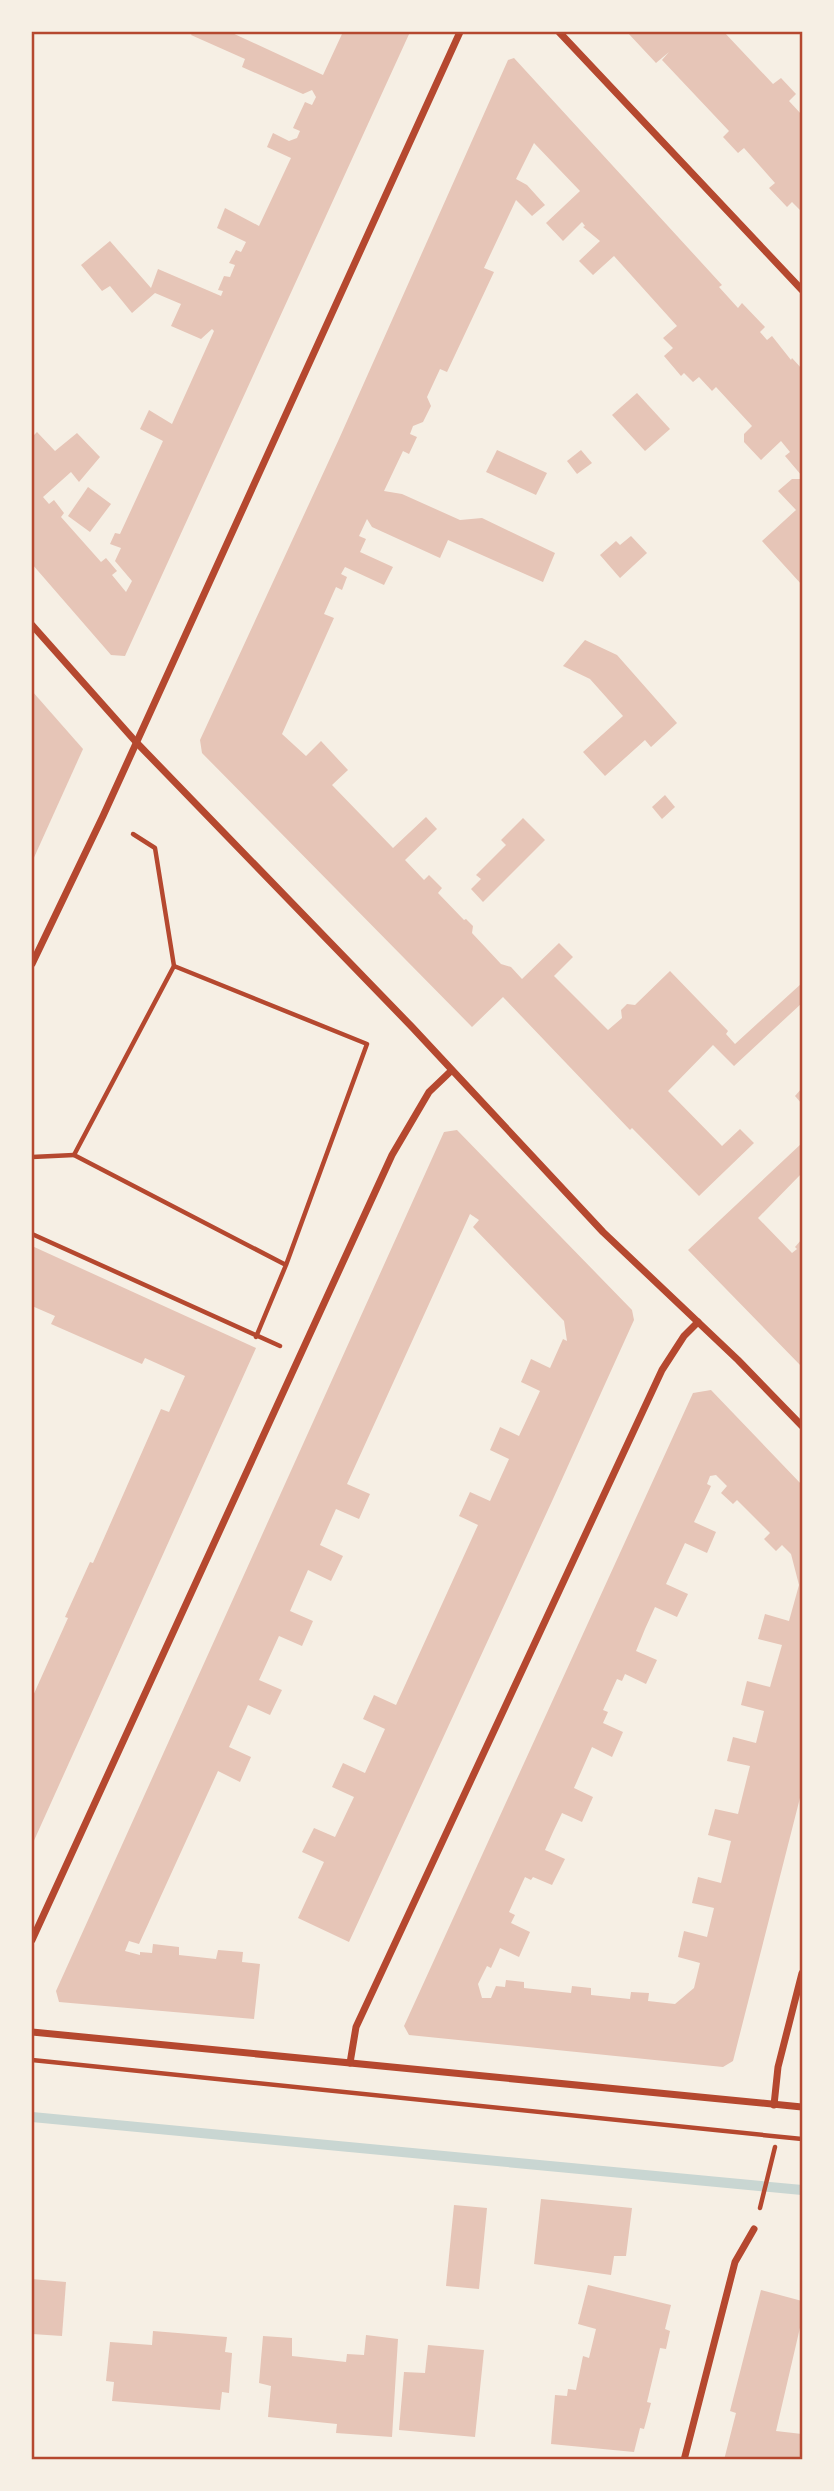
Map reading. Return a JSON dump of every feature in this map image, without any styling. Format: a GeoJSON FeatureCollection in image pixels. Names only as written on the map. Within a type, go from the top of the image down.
{"type":"FeatureCollection","features":[{"type":"Feature","properties":{"kind":"street"},"geometry":{"type":"LineString","coordinates":[[32,964],[460,32]]}},
{"type":"Feature","properties":{"kind":"street"},"geometry":{"type":"LineString","coordinates":[[559,32],[803,290]]}},
{"type":"Feature","properties":{"kind":"street"},"geometry":{"type":"LineString","coordinates":[[32,625],[136,742],[412,1027],[603,1233],[803,1426]]}},
{"type":"Feature","properties":{"kind":"street"},"geometry":{"type":"LineString","coordinates":[[32,1940],[392,1155],[429,1092],[451,1071]]}},
{"type":"Feature","properties":{"kind":"street"},"geometry":{"type":"LineString","coordinates":[[350,2063],[356,2027],[662,1370],[684,1336],[698,1322]]}},
{"type":"Feature","properties":{"kind":"street"},"geometry":{"type":"LineString","coordinates":[[774,2105],[778,2067],[803,1973]]}},
{"type":"Feature","properties":{"kind":"street"},"geometry":{"type":"LineString","coordinates":[[32,2032],[803,2107]]}},
{"type":"Feature","properties":{"kind":"street"},"geometry":{"type":"LineString","coordinates":[[684,2459],[735,2262],[754,2229]]}},
{"type":"Feature","properties":{"kind":"path"},"geometry":{"type":"LineString","coordinates":[[74,1155],[174,966],[155,848],[134,834]]}},
{"type":"Feature","properties":{"kind":"path"},"geometry":{"type":"LineString","coordinates":[[174,966],[367,1044],[286,1265],[256,1336]]}},
{"type":"Feature","properties":{"kind":"path"},"geometry":{"type":"LineString","coordinates":[[32,1157],[74,1155],[286,1265]]}},
{"type":"Feature","properties":{"kind":"path"},"geometry":{"type":"LineString","coordinates":[[32,1234],[301,1355]]}},
{"type":"Feature","properties":{"kind":"path"},"geometry":{"type":"LineString","coordinates":[[32,2060],[803,2139]]}},
{"type":"Feature","properties":{"kind":"path"},"geometry":{"type":"LineString","coordinates":[[754,2229],[775,2147]]}},
{"type":"Feature","properties":{"kind":"building"},"geometry":{"type":"Polygon","coordinates":[[[193,32],[230,32],[323,75],[342,34],[337,32],[410,32],[125,656],[111,655],[32,564],[32,437],[37,432],[55,451],[77,433],[100,457],[79,482],[71,472],[43,497],[49,504],[54,500],[64,513],[61,517],[101,562],[106,558],[117,571],[112,575],[126,592],[132,581],[115,561],[121,548],[110,544],[115,533],[120,534],[163,441],[140,429],[149,410],[172,424],[214,331],[212,329],[201,339],[171,326],[181,304],[155,293],[132,313],[110,286],[102,291],[81,265],[110,241],[151,288],[158,269],[221,296],[223,291],[218,290],[224,276],[230,277],[235,265],[229,263],[236,250],[241,252],[246,242],[217,228],[225,208],[259,226],[291,158],[267,147],[273,133],[289,141],[297,138],[300,131],[293,128],[305,102],[312,105],[316,97],[312,90],[303,94],[242,67],[245,59],[191,35],[193,32]]]}},
{"type":"Feature","properties":{"kind":"building"},"geometry":{"type":"Polygon","coordinates":[[[627,32],[724,32],[773,84],[781,78],[796,94],[789,101],[802,115],[802,212],[792,202],[787,207],[769,188],[775,183],[744,148],[738,153],[723,137],[729,131],[662,60],[669,52],[656,63],[627,32]]]}},
{"type":"Feature","properties":{"kind":"building"},"geometry":{"type":"Polygon","coordinates":[[[514,58],[722,285],[719,287],[738,308],[742,303],[765,327],[760,332],[767,340],[772,336],[802,369],[802,476],[785,456],[790,452],[781,441],[761,460],[744,442],[744,434],[752,426],[716,387],[712,391],[699,377],[693,382],[684,373],[681,376],[664,356],[673,348],[663,338],[677,326],[614,256],[593,275],[579,261],[600,241],[583,227],[585,226],[582,222],[563,241],[546,223],[580,191],[534,143],[516,179],[527,185],[545,205],[532,216],[516,200],[484,268],[494,272],[447,372],[440,369],[427,397],[431,406],[423,422],[413,426],[410,434],[417,437],[409,454],[403,451],[384,491],[402,494],[460,520],[482,518],[555,553],[543,582],[448,540],[440,558],[372,527],[367,519],[359,536],[366,539],[360,552],[393,567],[384,585],[345,567],[341,574],[347,577],[342,590],[336,587],[324,614],[334,618],[282,734],[306,756],[321,741],[348,770],[332,785],[393,848],[426,817],[437,829],[405,860],[424,880],[429,875],[442,888],[438,893],[473,926],[472,933],[501,964],[511,967],[522,979],[559,943],[573,957],[554,976],[608,1030],[622,1018],[621,1010],[627,1004],[635,1005],[670,971],[728,1031],[726,1034],[735,1044],[802,983],[802,1003],[734,1066],[713,1045],[668,1091],[722,1146],[740,1129],[754,1143],[699,1196],[632,1128],[630,1130],[503,997],[472,1027],[202,753],[200,740],[339,439],[508,60],[514,58]]]}},
{"type":"Feature","properties":{"kind":"building"},"geometry":{"type":"Polygon","coordinates":[[[637,393],[670,429],[645,451],[612,415],[637,393]]]}},
{"type":"Feature","properties":{"kind":"building"},"geometry":{"type":"Polygon","coordinates":[[[497,450],[547,473],[536,495],[486,472],[497,450]]]}},
{"type":"Feature","properties":{"kind":"building"},"geometry":{"type":"Polygon","coordinates":[[[581,450],[592,463],[577,474],[567,461],[581,450]]]}},
{"type":"Feature","properties":{"kind":"building"},"geometry":{"type":"Polygon","coordinates":[[[792,479],[802,479],[802,585],[762,541],[796,510],[778,491],[792,479]]]}},
{"type":"Feature","properties":{"kind":"building"},"geometry":{"type":"Polygon","coordinates":[[[88,487],[111,504],[90,532],[68,516],[88,487]]]}},
{"type":"Feature","properties":{"kind":"building"},"geometry":{"type":"Polygon","coordinates":[[[631,536],[647,553],[620,578],[600,555],[616,541],[620,545],[631,536]]]}},
{"type":"Feature","properties":{"kind":"building"},"geometry":{"type":"Polygon","coordinates":[[[585,640],[617,655],[677,723],[651,747],[645,740],[605,776],[583,752],[623,716],[590,679],[563,666],[585,640]]]}},
{"type":"Feature","properties":{"kind":"building"},"geometry":{"type":"Polygon","coordinates":[[[32,691],[83,749],[32,862],[32,691]]]}},
{"type":"Feature","properties":{"kind":"building"},"geometry":{"type":"Polygon","coordinates":[[[665,795],[675,807],[662,819],[652,807],[665,795]]]}},
{"type":"Feature","properties":{"kind":"building"},"geometry":{"type":"Polygon","coordinates":[[[523,818],[545,840],[483,902],[471,889],[481,879],[476,875],[506,845],[501,840],[523,818]]]}},
{"type":"Feature","properties":{"kind":"building"},"geometry":{"type":"Polygon","coordinates":[[[802,1088],[802,1104],[795,1096],[802,1088]]]}},
{"type":"Feature","properties":{"kind":"building"},"geometry":{"type":"Polygon","coordinates":[[[457,1130],[632,1310],[634,1320],[553,1499],[349,1942],[298,1918],[324,1862],[302,1852],[314,1828],[335,1837],[354,1797],[332,1787],[343,1763],[365,1773],[385,1729],[363,1719],[374,1695],[396,1705],[478,1525],[459,1516],[470,1492],[490,1501],[509,1459],[490,1450],[500,1427],[519,1436],[540,1391],[521,1382],[531,1359],[550,1368],[563,1339],[567,1341],[564,1321],[473,1227],[479,1220],[470,1214],[347,1484],[370,1494],[359,1519],[336,1509],[320,1545],[343,1556],[331,1581],[308,1570],[290,1611],[313,1621],[302,1646],[279,1636],[259,1680],[282,1690],[270,1715],[248,1705],[229,1747],[251,1757],[240,1782],[218,1771],[139,1944],[129,1941],[125,1951],[140,1955],[140,1952],[152,1953],[153,1944],[179,1947],[179,1955],[216,1959],[218,1950],[243,1952],[242,1962],[260,1964],[254,2019],[59,2002],[56,1991],[444,1132],[457,1130]]]}},
{"type":"Feature","properties":{"kind":"building"},"geometry":{"type":"Polygon","coordinates":[[[802,1143],[802,1173],[758,1218],[792,1253],[802,1239],[802,1367],[688,1250],[802,1143]]]}},
{"type":"Feature","properties":{"kind":"building"},"geometry":{"type":"Polygon","coordinates":[[[32,1246],[256,1348],[32,1845],[32,1698],[68,1618],[65,1617],[90,1562],[93,1563],[161,1409],[169,1412],[185,1376],[145,1358],[142,1364],[51,1324],[55,1316],[32,1306],[32,1246]]]}},
{"type":"Feature","properties":{"kind":"building"},"geometry":{"type":"Polygon","coordinates":[[[711,1390],[802,1485],[802,1790],[733,2061],[723,2067],[409,2035],[404,2026],[693,1393],[711,1390]],[[716,1475],[710,1476],[707,1484],[711,1486],[694,1522],[716,1532],[707,1553],[685,1543],[666,1584],[688,1594],[677,1617],[655,1607],[636,1651],[657,1660],[646,1684],[625,1674],[622,1681],[617,1679],[603,1710],[608,1712],[603,1723],[623,1732],[612,1757],[592,1747],[574,1788],[593,1797],[582,1822],[562,1813],[553,1832],[545,1850],[565,1859],[552,1885],[533,1877],[531,1880],[525,1877],[509,1912],[515,1915],[511,1923],[530,1932],[519,1957],[500,1948],[491,1968],[487,1966],[478,1984],[482,1998],[491,1998],[496,1986],[505,1987],[506,1980],[524,1982],[524,1988],[571,1993],[572,1986],[591,1988],[591,1995],[630,1999],[631,1992],[649,1993],[648,2001],[675,2004],[694,1988],[700,1963],[678,1957],[684,1931],[707,1937],[714,1908],[692,1903],[698,1877],[721,1883],[731,1841],[708,1835],[715,1809],[738,1814],[750,1766],[727,1761],[733,1737],[756,1743],[764,1711],[741,1705],[747,1681],[770,1687],[782,1645],[758,1639],[765,1614],[789,1621],[799,1585],[791,1554],[782,1545],[776,1551],[764,1539],[770,1533],[737,1500],[733,1504],[721,1493],[727,1486],[716,1475]]]}},
{"type":"Feature","properties":{"kind":"building"},"geometry":{"type":"Polygon","coordinates":[[[541,2199],[632,2208],[626,2256],[614,2256],[611,2275],[534,2264],[541,2199]]]}},
{"type":"Feature","properties":{"kind":"building"},"geometry":{"type":"Polygon","coordinates":[[[454,2205],[487,2208],[479,2289],[446,2286],[454,2205]]]}},
{"type":"Feature","properties":{"kind":"building"},"geometry":{"type":"Polygon","coordinates":[[[32,2279],[66,2282],[62,2336],[32,2334],[32,2279]]]}},
{"type":"Feature","properties":{"kind":"building"},"geometry":{"type":"Polygon","coordinates":[[[588,2285],[671,2305],[665,2329],[670,2331],[666,2349],[660,2348],[647,2402],[651,2403],[644,2429],[640,2428],[634,2452],[551,2444],[555,2395],[567,2396],[568,2389],[576,2390],[583,2356],[589,2358],[596,2329],[578,2324],[588,2285]]]}},
{"type":"Feature","properties":{"kind":"building"},"geometry":{"type":"Polygon","coordinates":[[[761,2290],[802,2301],[802,2319],[776,2431],[802,2434],[802,2460],[724,2460],[736,2413],[730,2411],[761,2290]]]}},
{"type":"Feature","properties":{"kind":"building"},"geometry":{"type":"Polygon","coordinates":[[[153,2331],[227,2337],[225,2352],[232,2353],[229,2393],[222,2392],[220,2410],[112,2401],[114,2382],[106,2381],[110,2342],[152,2345],[153,2331]]]}},
{"type":"Feature","properties":{"kind":"building"},"geometry":{"type":"Polygon","coordinates":[[[366,2335],[398,2339],[392,2437],[336,2433],[337,2424],[268,2417],[271,2386],[259,2383],[263,2336],[292,2338],[292,2356],[346,2362],[347,2354],[364,2355],[366,2335]]]}},
{"type":"Feature","properties":{"kind":"building"},"geometry":{"type":"Polygon","coordinates":[[[428,2345],[484,2350],[475,2437],[399,2430],[404,2372],[425,2373],[428,2345]]]}},
{"type":"Feature","properties":{"kind":"waterway"},"geometry":{"type":"LineString","coordinates":[[32,2117],[802,2190]]}}]}
